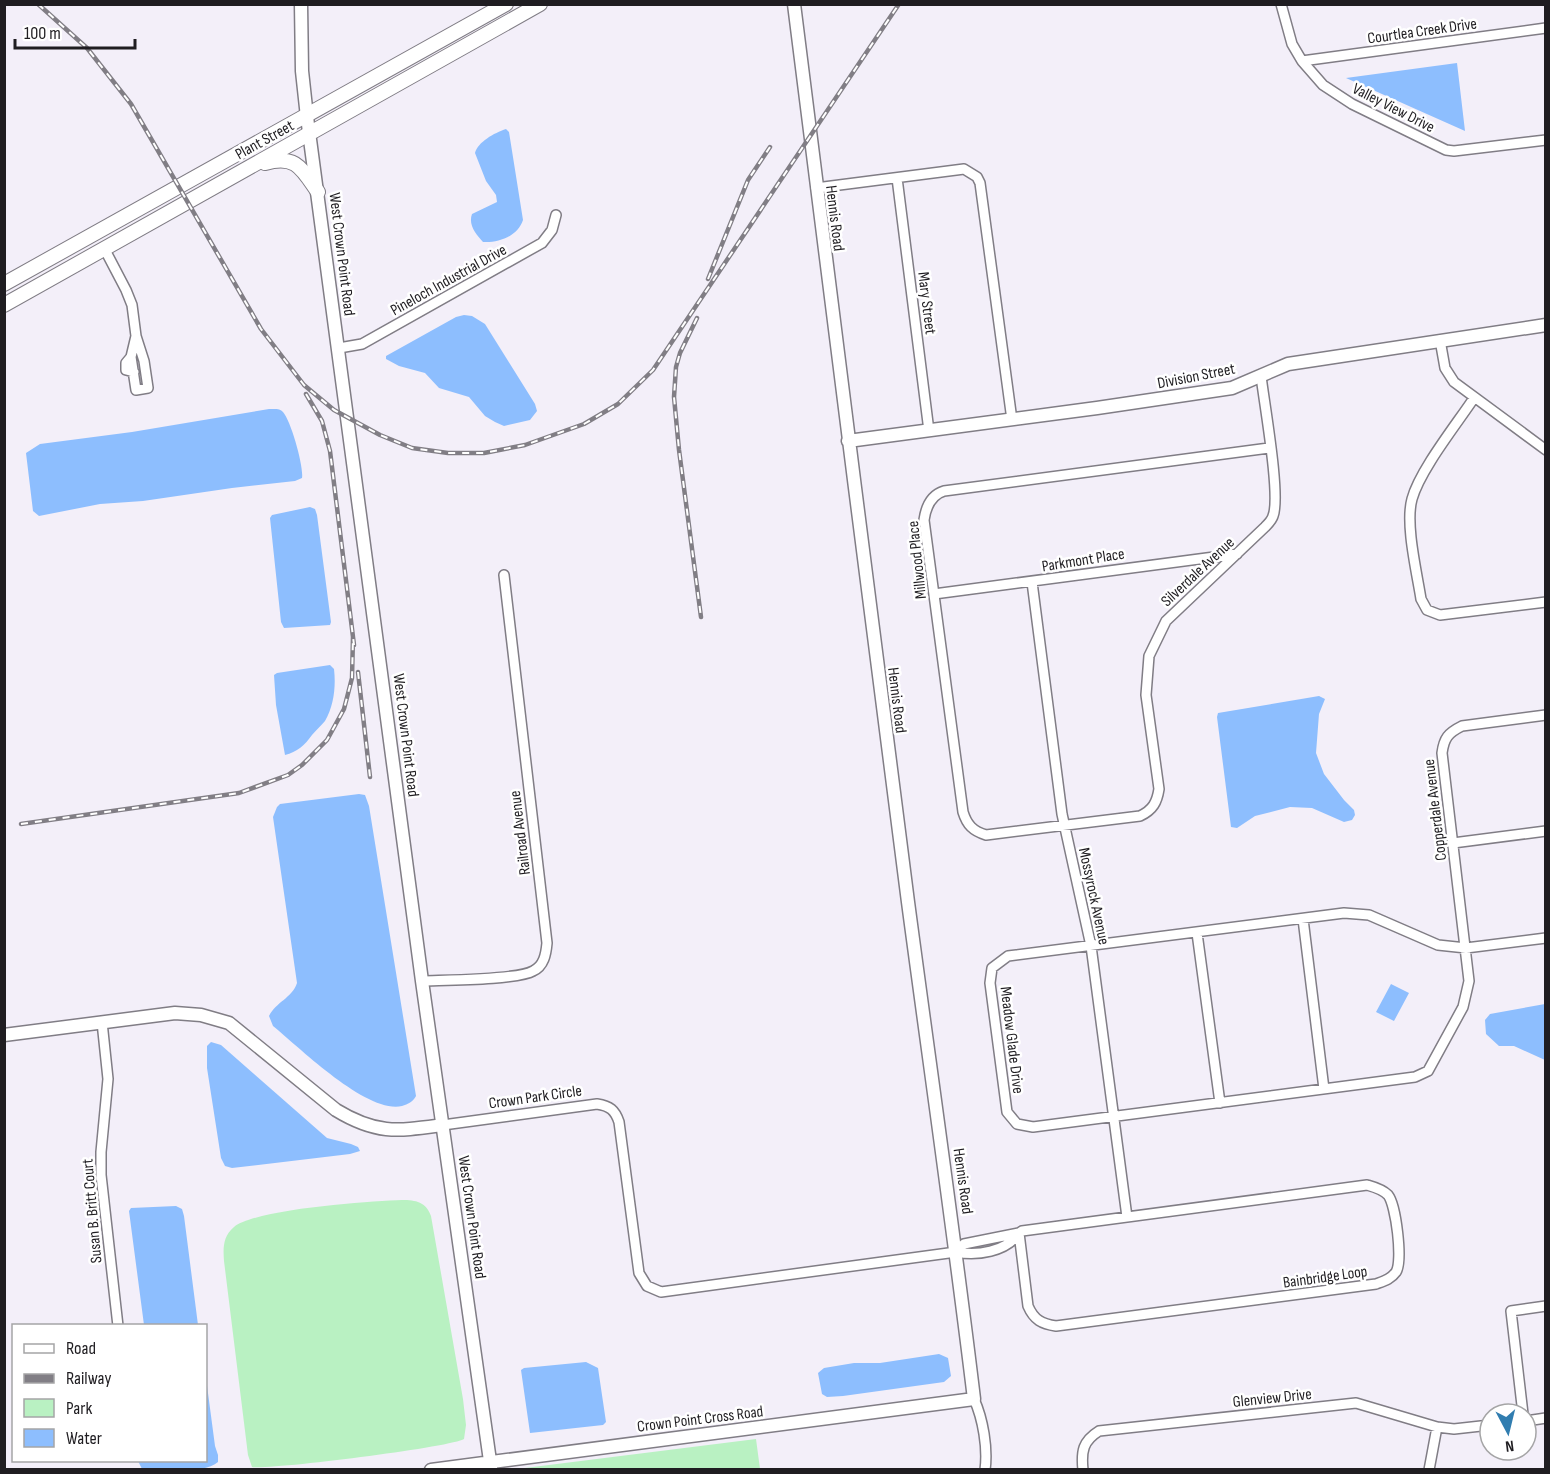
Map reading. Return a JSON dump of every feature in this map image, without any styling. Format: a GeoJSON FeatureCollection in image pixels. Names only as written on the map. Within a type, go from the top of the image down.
{"type":"FeatureCollection","features":[{"type":"Feature","properties":{"kind":"main road","name":"Plant Street"},"geometry":{"type":"LineString","coordinates":[[4,284],[506,4]]}},
{"type":"Feature","properties":{"kind":"main road","name":"Plant Street"},"geometry":{"type":"LineString","coordinates":[[4,305],[533,7]]}},
{"type":"Feature","properties":{"kind":"main road"},"geometry":{"type":"LineString","coordinates":[[243,169],[277,159],[291,161],[303,170],[318,192]]}},
{"type":"Feature","properties":{"kind":"main road"},"geometry":{"type":"LineString","coordinates":[[104,248],[103,237],[114,224]]}},
{"type":"Feature","properties":{"kind":"main road"},"geometry":{"type":"LineString","coordinates":[[70,268],[78,259],[82,241]]}},
{"type":"Feature","properties":{"kind":"street","name":"West Crown Point Road"},"geometry":{"type":"LineString","coordinates":[[301,4],[302,71],[307,117],[422,981],[491,1466]]}},
{"type":"Feature","properties":{"kind":"street","name":"Hennis Road"},"geometry":{"type":"LineString","coordinates":[[794,4],[848,441],[974,1399]]}},
{"type":"Feature","properties":{"kind":"street","name":"Valley View Drive"},"geometry":{"type":"LineString","coordinates":[[1281,4],[1292,44],[1302,61],[1323,85],[1352,104],[1454,152],[1545,140]]}},
{"type":"Feature","properties":{"kind":"street","name":"Courtlea Creek Drive"},"geometry":{"type":"LineString","coordinates":[[1302,61],[1545,28]]}},
{"type":"Feature","properties":{"kind":"street"},"geometry":{"type":"LineString","coordinates":[[816,188],[964,169],[977,177],[980,183],[1012,420]]}},
{"type":"Feature","properties":{"kind":"street","name":"Mary Street"},"geometry":{"type":"LineString","coordinates":[[897,178],[929,431]]}},
{"type":"Feature","properties":{"kind":"street","name":"Pineloch Industrial Drive"},"geometry":{"type":"LineString","coordinates":[[339,348],[362,344],[542,243],[552,230],[556,215]]}},
{"type":"Feature","properties":{"kind":"street"},"geometry":{"type":"LineString","coordinates":[[104,248],[132,305],[136,336],[144,361],[148,388],[136,390],[131,357],[136,336]]}},
{"type":"Feature","properties":{"kind":"street","name":"Division Street"},"geometry":{"type":"LineString","coordinates":[[848,441],[1232,388],[1288,364],[1545,325]]}},
{"type":"Feature","properties":{"kind":"street"},"geometry":{"type":"LineString","coordinates":[[1440,340],[1445,368],[1454,382],[1545,450]]}},
{"type":"Feature","properties":{"kind":"street","name":"Silverdale Avenue"},"geometry":{"type":"LineString","coordinates":[[1064,826],[1140,816],[1149,812],[1157,800],[1159,789],[1146,696],[1149,656],[1166,621],[1265,527],[1273,515],[1276,499],[1261,376]]}},
{"type":"Feature","properties":{"kind":"street"},"geometry":{"type":"LineString","coordinates":[[1474,398],[1420,479],[1412,501],[1410,523],[1421,600],[1428,610],[1440,615],[1545,602]]}},
{"type":"Feature","properties":{"kind":"street","name":"Millwood Place"},"geometry":{"type":"LineString","coordinates":[[1064,826],[986,835],[974,831],[966,821],[924,520],[926,508],[937,493],[1269,448]]}},
{"type":"Feature","properties":{"kind":"street","name":"Parkmont Place"},"geometry":{"type":"LineString","coordinates":[[934,594],[1237,554]]}},
{"type":"Feature","properties":{"kind":"street","name":"Railroad Avenue"},"geometry":{"type":"LineString","coordinates":[[422,981],[517,975],[534,971],[544,960],[548,944],[504,575]]}},
{"type":"Feature","properties":{"kind":"street","name":"Mossyrock Avenue"},"geometry":{"type":"LineString","coordinates":[[1032,582],[1064,826],[1091,946],[1127,1217]]}},
{"type":"Feature","properties":{"kind":"street","name":"Copperdale Avenue"},"geometry":{"type":"LineString","coordinates":[[1466,948],[1442,753],[1444,739],[1452,731],[1462,726],[1545,715]]}},
{"type":"Feature","properties":{"kind":"street"},"geometry":{"type":"LineString","coordinates":[[1453,843],[1545,831]]}},
{"type":"Feature","properties":{"kind":"street","name":"Meadow Glade Drive"},"geometry":{"type":"LineString","coordinates":[[1344,913],[1369,915],[1438,945],[1466,948],[1469,981],[1463,1006],[1428,1071],[1415,1077],[1114,1117],[1033,1126],[1017,1124],[1007,1112],[990,984],[992,968],[1008,956],[1091,946],[1344,913]]}},
{"type":"Feature","properties":{"kind":"street"},"geometry":{"type":"LineString","coordinates":[[1303,919],[1324,1089]]}},
{"type":"Feature","properties":{"kind":"street"},"geometry":{"type":"LineString","coordinates":[[1197,933],[1220,1103]]}},
{"type":"Feature","properties":{"kind":"street"},"geometry":{"type":"LineString","coordinates":[[1466,948],[1545,938]]}},
{"type":"Feature","properties":{"kind":"street","name":"Crown Park Circle"},"geometry":{"type":"LineString","coordinates":[[4,1035],[175,1013],[201,1015],[229,1023],[336,1110],[354,1121],[374,1128],[398,1131],[597,1104],[609,1106],[615,1112],[619,1122],[639,1273],[647,1286],[661,1292],[956,1252]]}},
{"type":"Feature","properties":{"kind":"street","name":"Susan B. Britt Court"},"geometry":{"type":"LineString","coordinates":[[102,1022],[108,1079],[101,1175],[118,1324]]}},
{"type":"Feature","properties":{"kind":"street","name":"Bainbridge Loop"},"geometry":{"type":"LineString","coordinates":[[956,1252],[967,1254],[996,1249],[1013,1241],[1019,1233],[1026,1230],[1367,1185],[1379,1188],[1392,1202],[1400,1257],[1396,1272],[1387,1280],[1376,1284],[1056,1326],[1045,1324],[1031,1313],[1028,1306],[1019,1233]]}},
{"type":"Feature","properties":{"kind":"street"},"geometry":{"type":"LineString","coordinates":[[1522,1402],[1511,1311],[1545,1306]]}},
{"type":"Feature","properties":{"kind":"street"},"geometry":{"type":"LineString","coordinates":[[974,1399],[981,1419],[985,1470]]}},
{"type":"Feature","properties":{"kind":"street","name":"Crown Point Cross Road"},"geometry":{"type":"LineString","coordinates":[[430,1470],[491,1466],[974,1399]]}},
{"type":"Feature","properties":{"kind":"street","name":"Glenview Drive"},"geometry":{"type":"LineString","coordinates":[[1083,1470],[1084,1445],[1099,1431],[1356,1403],[1437,1427],[1454,1429],[1478,1426]]}},
{"type":"Feature","properties":{"kind":"street"},"geometry":{"type":"LineString","coordinates":[[1429,1470],[1437,1427]]}},
{"type":"Feature","properties":{"kind":"green space"},"geometry":{"type":"Polygon","coordinates":[[[402,1200],[420,1203],[431,1216],[463,1399],[466,1425],[464,1439],[452,1443],[361,1457],[252,1467],[248,1455],[224,1261],[224,1247],[228,1234],[234,1227],[265,1215],[314,1207],[402,1200]]]}},
{"type":"Feature","properties":{"kind":"green space"},"geometry":{"type":"Polygon","coordinates":[[[756,1439],[760,1469],[517,1469],[756,1439]]]}},
{"type":"Feature","properties":{"kind":"water"},"geometry":{"type":"Polygon","coordinates":[[[1457,63],[1465,131],[1346,78],[1457,63]]]}},
{"type":"Feature","properties":{"kind":"water"},"geometry":{"type":"Polygon","coordinates":[[[506,129],[509,132],[523,220],[521,226],[507,237],[483,242],[472,226],[472,214],[497,202],[496,195],[486,181],[475,153],[479,145],[487,138],[506,129]]]}},
{"type":"Feature","properties":{"kind":"water"},"geometry":{"type":"Polygon","coordinates":[[[472,316],[485,324],[535,404],[537,411],[530,420],[504,426],[485,416],[469,397],[439,388],[425,373],[399,366],[386,359],[386,356],[456,317],[472,316]]]}},
{"type":"Feature","properties":{"kind":"water"},"geometry":{"type":"Polygon","coordinates":[[[269,409],[280,410],[286,417],[299,455],[302,478],[295,481],[143,501],[100,504],[39,516],[33,511],[26,453],[40,444],[132,432],[269,409]]]}},
{"type":"Feature","properties":{"kind":"water"},"geometry":{"type":"Polygon","coordinates":[[[310,507],[315,509],[317,515],[331,622],[330,625],[284,628],[281,622],[270,518],[272,515],[310,507]]]}},
{"type":"Feature","properties":{"kind":"water"},"geometry":{"type":"Polygon","coordinates":[[[330,665],[334,669],[334,696],[325,721],[304,745],[285,755],[276,705],[274,675],[330,665]]]}},
{"type":"Feature","properties":{"kind":"water"},"geometry":{"type":"Polygon","coordinates":[[[1319,696],[1325,699],[1319,714],[1316,753],[1324,774],[1354,810],[1355,815],[1352,820],[1344,822],[1312,808],[1290,807],[1255,816],[1237,828],[1231,827],[1218,713],[1319,696]]]}},
{"type":"Feature","properties":{"kind":"water"},"geometry":{"type":"Polygon","coordinates":[[[365,795],[369,806],[416,1096],[402,1106],[388,1106],[353,1090],[316,1063],[273,1026],[269,1016],[292,993],[297,983],[273,817],[277,807],[280,804],[365,795]]]}},
{"type":"Feature","properties":{"kind":"water"},"geometry":{"type":"Polygon","coordinates":[[[1391,984],[1409,993],[1394,1021],[1376,1012],[1391,984]]]}},
{"type":"Feature","properties":{"kind":"water"},"geometry":{"type":"Polygon","coordinates":[[[1545,1004],[1545,1060],[1514,1046],[1499,1046],[1486,1034],[1485,1020],[1490,1014],[1545,1004]]]}},
{"type":"Feature","properties":{"kind":"water"},"geometry":{"type":"Polygon","coordinates":[[[211,1042],[221,1045],[327,1138],[351,1144],[358,1147],[360,1151],[232,1168],[225,1166],[221,1158],[207,1068],[207,1046],[211,1042]]]}},
{"type":"Feature","properties":{"kind":"water"},"geometry":{"type":"Polygon","coordinates":[[[176,1206],[182,1209],[198,1324],[144,1324],[129,1211],[131,1208],[176,1206]]]}},
{"type":"Feature","properties":{"kind":"water"},"geometry":{"type":"Polygon","coordinates":[[[939,1354],[948,1358],[951,1376],[944,1382],[843,1396],[827,1397],[822,1394],[818,1373],[824,1368],[854,1363],[880,1363],[939,1354]]]}},
{"type":"Feature","properties":{"kind":"water"},"geometry":{"type":"Polygon","coordinates":[[[586,1362],[598,1368],[606,1422],[603,1425],[530,1433],[521,1370],[586,1362]]]}},
{"type":"Feature","properties":{"kind":"water"},"geometry":{"type":"Polygon","coordinates":[[[207,1386],[218,1462],[212,1466],[193,1470],[142,1469],[138,1462],[207,1462],[207,1386]]]}},
{"type":"Feature","properties":{"kind":"railway"},"geometry":{"type":"LineString","coordinates":[[38,4],[87,48],[131,104],[261,329],[304,385],[334,410],[380,435],[412,448],[448,453],[484,453],[525,445],[584,424],[618,404],[653,370],[899,4]]}},
{"type":"Feature","properties":{"kind":"railway"},"geometry":{"type":"LineString","coordinates":[[708,279],[748,180],[770,147]]}},
{"type":"Feature","properties":{"kind":"railway"},"geometry":{"type":"LineString","coordinates":[[697,318],[680,353],[676,367],[674,397],[701,617]]}},
{"type":"Feature","properties":{"kind":"railway"},"geometry":{"type":"LineString","coordinates":[[306,394],[322,421],[330,451],[354,645]]}},
{"type":"Feature","properties":{"kind":"railway"},"geometry":{"type":"LineString","coordinates":[[21,824],[239,793],[288,775],[302,765],[327,740],[344,709],[352,678],[353,637]]}},
{"type":"Feature","properties":{"kind":"railway"},"geometry":{"type":"LineString","coordinates":[[358,672],[370,777]]}}]}
